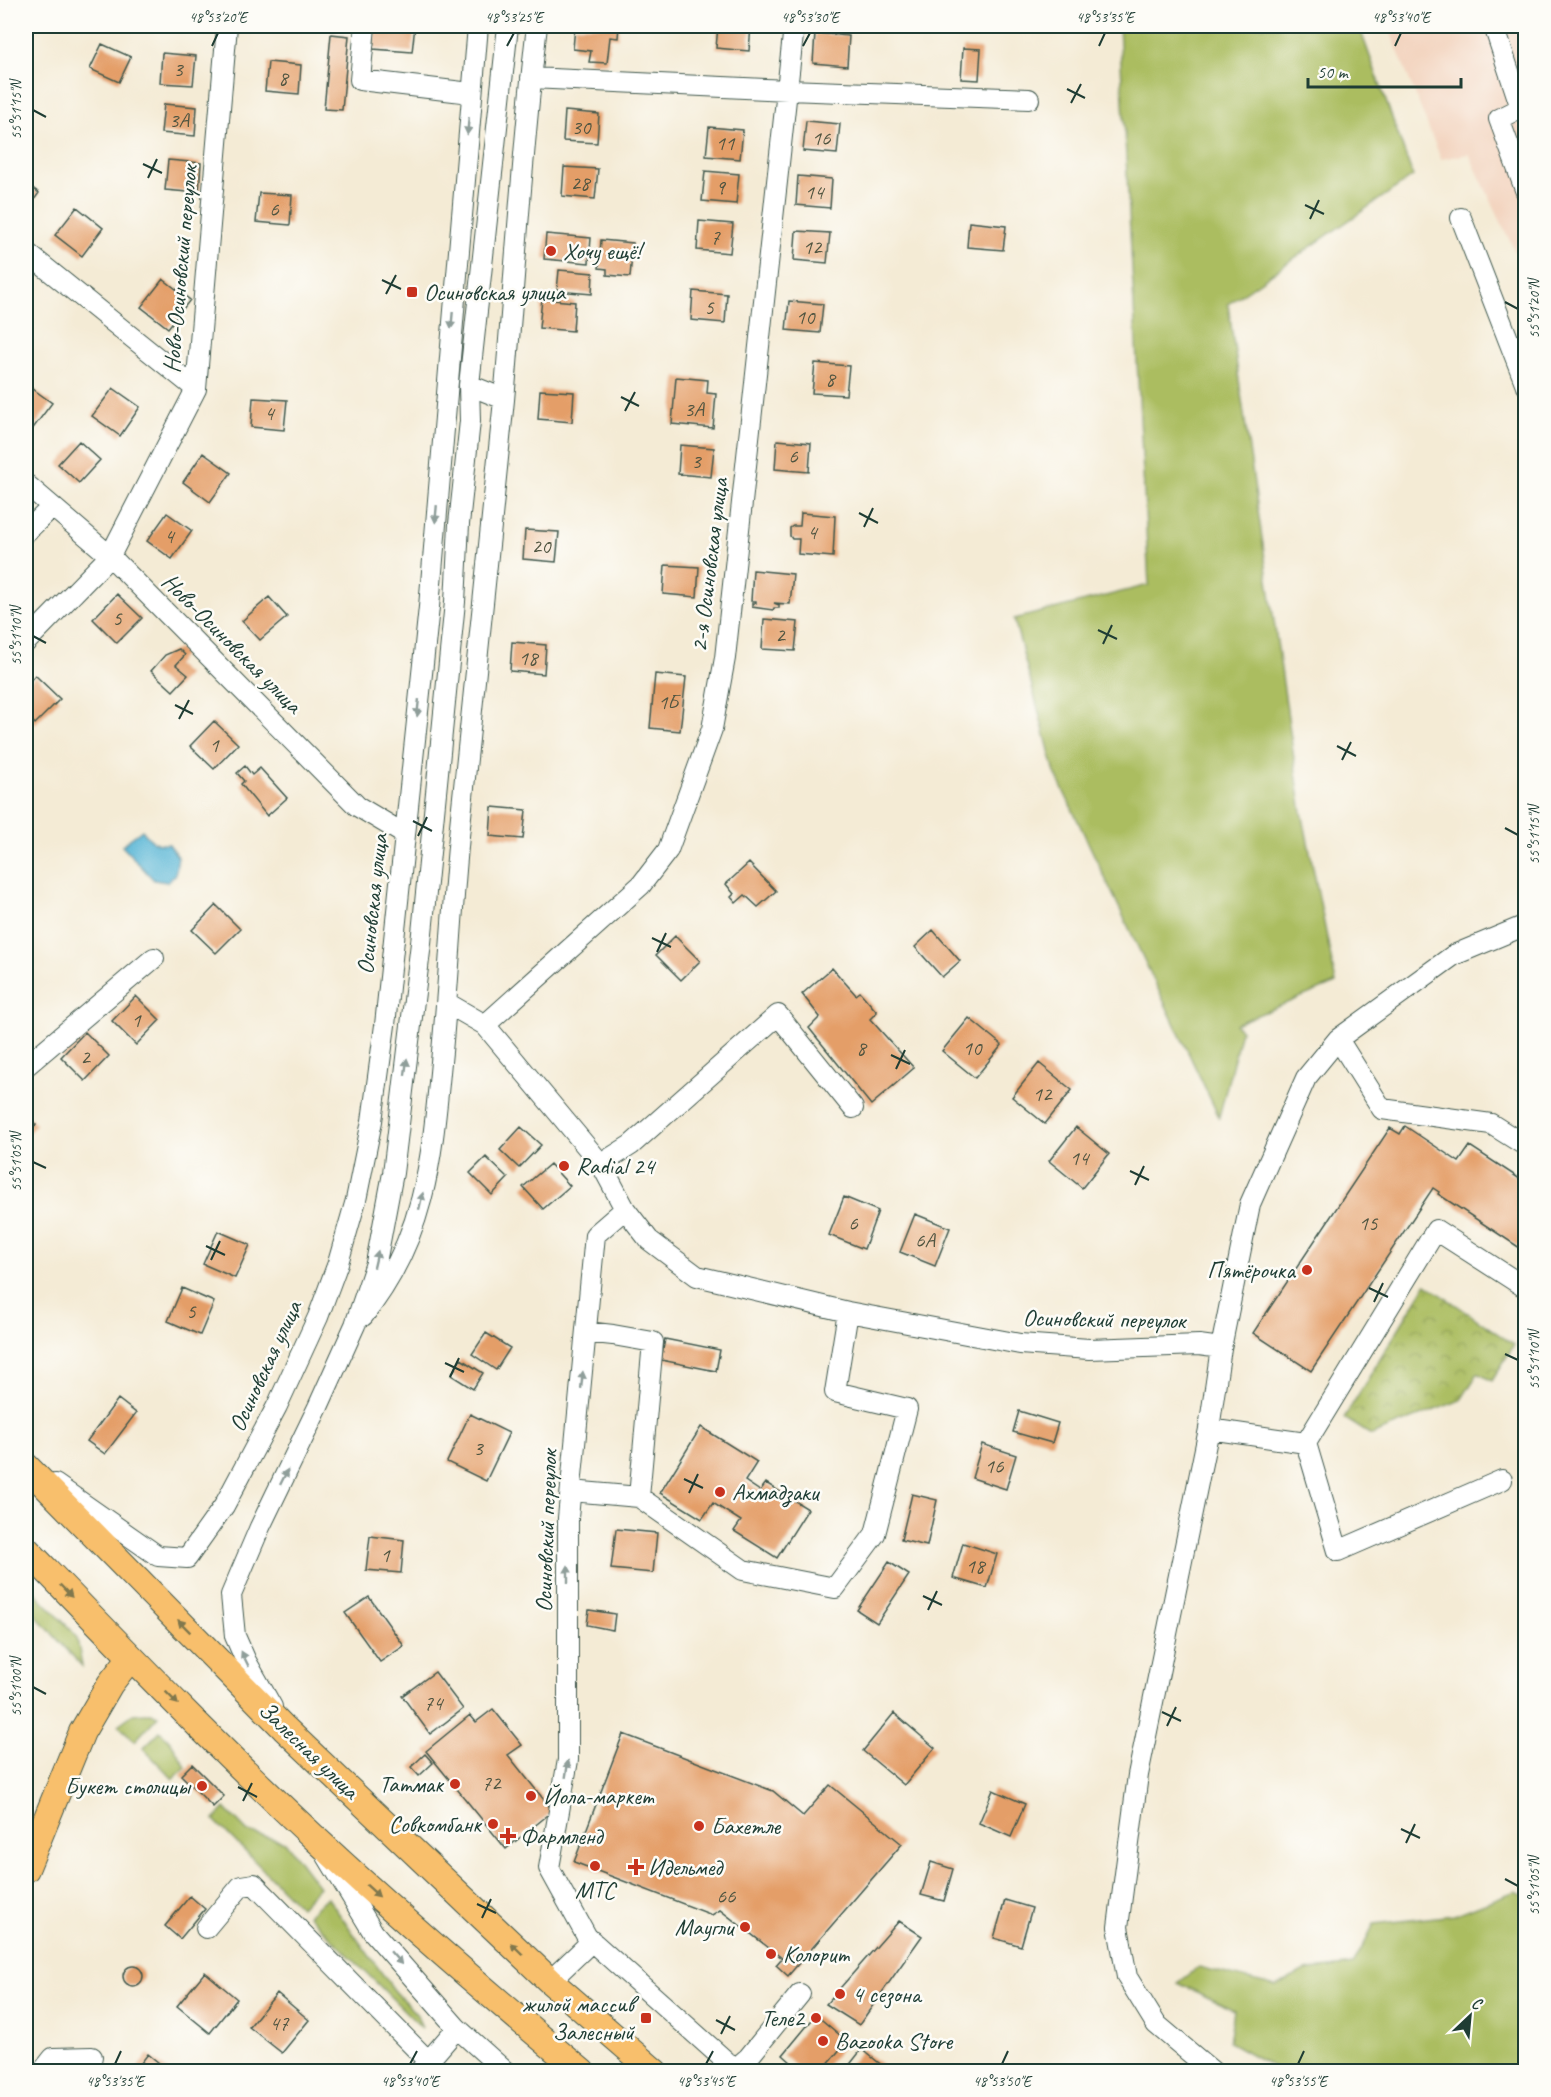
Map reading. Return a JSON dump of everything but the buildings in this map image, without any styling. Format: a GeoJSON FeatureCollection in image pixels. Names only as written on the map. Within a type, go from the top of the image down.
{"type":"FeatureCollection","features":[{"type":"Feature","properties":{"kind":"main road","name":"Залесная улица"},"geometry":{"type":"LineString","coordinates":[[26,1465],[284,1728],[550,1981],[655,2072]]}},
{"type":"Feature","properties":{"kind":"main road"},"geometry":{"type":"LineString","coordinates":[[26,1549],[131,1657],[317,1840],[453,1964],[582,2072]]}},
{"type":"Feature","properties":{"kind":"main road"},"geometry":{"type":"LineString","coordinates":[[26,1869],[82,1732],[110,1684],[131,1657]]}},
{"type":"Feature","properties":{"kind":"street","name":"Ново-Осиновский переулок"},"geometry":{"type":"LineString","coordinates":[[26,642],[110,556],[196,389],[227,26]]}},
{"type":"Feature","properties":{"kind":"street"},"geometry":{"type":"LineString","coordinates":[[364,26],[360,80],[471,93]]}},
{"type":"Feature","properties":{"kind":"street","name":"Осиновская улица"},"geometry":{"type":"LineString","coordinates":[[26,1465],[158,1556],[187,1558],[224,1506],[277,1406],[318,1317],[338,1263],[356,1200],[372,1121],[385,1025],[429,607],[478,26]]}},
{"type":"Feature","properties":{"kind":"street"},"geometry":{"type":"LineString","coordinates":[[284,1728],[246,1661],[235,1636],[231,1595],[260,1527],[356,1325],[376,1263],[393,1173],[422,932],[455,602],[459,524],[470,420],[469,385],[508,26]]}},
{"type":"Feature","properties":{"kind":"street"},"geometry":{"type":"LineString","coordinates":[[356,1325],[382,1292],[402,1256],[420,1210],[432,1151],[447,1003],[458,849],[504,399],[537,26]]}},
{"type":"Feature","properties":{"kind":"street","name":"2-я Осиновская улица"},"geometry":{"type":"LineString","coordinates":[[485,1024],[516,999],[641,885],[668,850],[712,729],[725,658],[794,26]]}},
{"type":"Feature","properties":{"kind":"street"},"geometry":{"type":"LineString","coordinates":[[1494,26],[1521,108],[1498,119],[1526,192]]}},
{"type":"Feature","properties":{"kind":"street"},"geometry":{"type":"LineString","coordinates":[[531,78],[1029,99]]}},
{"type":"Feature","properties":{"kind":"street"},"geometry":{"type":"LineString","coordinates":[[1461,218],[1526,385]]}},
{"type":"Feature","properties":{"kind":"street"},"geometry":{"type":"LineString","coordinates":[[26,252],[196,389]]}},
{"type":"Feature","properties":{"kind":"street"},"geometry":{"type":"LineString","coordinates":[[469,385],[504,399]]}},
{"type":"Feature","properties":{"kind":"street","name":"Ново-Осиновская улица"},"geometry":{"type":"LineString","coordinates":[[26,484],[110,556],[357,806],[404,834]]}},
{"type":"Feature","properties":{"kind":"street"},"geometry":{"type":"LineString","coordinates":[[26,532],[52,507]]}},
{"type":"Feature","properties":{"kind":"street"},"geometry":{"type":"LineString","coordinates":[[1213,2072],[1156,2024],[1127,1977],[1118,1927],[1138,1775],[1209,1429],[1221,1348],[1250,1204],[1306,1078],[1338,1039],[1454,955],[1526,925]]}},
{"type":"Feature","properties":{"kind":"street"},"geometry":{"type":"LineString","coordinates":[[26,1066],[154,958]]}},
{"type":"Feature","properties":{"kind":"street","name":"Осиновский переулок"},"geometry":{"type":"LineString","coordinates":[[447,1003],[485,1024],[602,1164],[625,1209],[649,1240],[697,1276],[848,1312],[1020,1344],[1089,1349],[1199,1346],[1221,1348]]}},
{"type":"Feature","properties":{"kind":"street"},"geometry":{"type":"LineString","coordinates":[[602,1164],[632,1145],[778,1014],[853,1108]]}},
{"type":"Feature","properties":{"kind":"street"},"geometry":{"type":"LineString","coordinates":[[1338,1039],[1382,1109],[1491,1124],[1526,1146]]}},
{"type":"Feature","properties":{"kind":"street","name":"Осиновский переулок"},"geometry":{"type":"LineString","coordinates":[[592,1941],[549,1868],[568,1760],[568,1518],[595,1235],[625,1209]]}},
{"type":"Feature","properties":{"kind":"street"},"geometry":{"type":"LineString","coordinates":[[1502,1480],[1338,1551],[1306,1443],[1436,1230],[1526,1288]]}},
{"type":"Feature","properties":{"kind":"street"},"geometry":{"type":"LineString","coordinates":[[571,1491],[639,1497],[743,1570],[835,1588],[875,1534],[907,1409],[835,1392],[848,1312]]}},
{"type":"Feature","properties":{"kind":"street"},"geometry":{"type":"LineString","coordinates":[[586,1332],[653,1342],[639,1497]]}},
{"type":"Feature","properties":{"kind":"street"},"geometry":{"type":"LineString","coordinates":[[1209,1429],[1306,1443]]}},
{"type":"Feature","properties":{"kind":"street"},"geometry":{"type":"LineString","coordinates":[[317,1840],[373,1932],[457,2028],[506,2072]]}},
{"type":"Feature","properties":{"kind":"street"},"geometry":{"type":"LineString","coordinates":[[206,1928],[241,1886],[254,1884],[423,2066],[457,2028]]}},
{"type":"Feature","properties":{"kind":"street"},"geometry":{"type":"LineString","coordinates":[[550,1981],[592,1941],[736,2070],[800,1994]]}},
{"type":"Feature","properties":{"kind":"street"},"geometry":{"type":"LineString","coordinates":[[42,2072],[53,2058],[92,2057]]}},
{"type":"Feature","properties":{"kind":"shaded area"},"geometry":{"type":"Polygon","coordinates":[[[1388,26],[1525,26],[1525,273],[1469,154],[1441,159],[1388,26]]]}},
{"type":"Feature","properties":{"kind":"green space"},"geometry":{"type":"Polygon","coordinates":[[[1119,26],[1359,26],[1413,176],[1228,304],[1301,807],[1336,983],[1235,1024],[1241,1031],[1219,1117],[1055,773],[1014,619],[1149,585],[1119,26]]]}},
{"type":"Feature","properties":{"kind":"green space"},"geometry":{"type":"Polygon","coordinates":[[[1426,1284],[1514,1345],[1492,1381],[1478,1373],[1461,1400],[1371,1435],[1344,1418],[1426,1284]]]}},
{"type":"Feature","properties":{"kind":"green space"},"geometry":{"type":"Polygon","coordinates":[[[26,1583],[77,1638],[82,1666],[26,1605],[26,1583]]]}},
{"type":"Feature","properties":{"kind":"green space"},"geometry":{"type":"Polygon","coordinates":[[[151,1713],[158,1716],[135,1741],[118,1725],[133,1714],[151,1713]]]}},
{"type":"Feature","properties":{"kind":"green space"},"geometry":{"type":"Polygon","coordinates":[[[160,1731],[171,1742],[186,1767],[173,1779],[143,1748],[160,1731]]]}},
{"type":"Feature","properties":{"kind":"green space"},"geometry":{"type":"Polygon","coordinates":[[[225,1808],[248,1832],[285,1842],[319,1887],[300,1907],[214,1820],[225,1808]]]}},
{"type":"Feature","properties":{"kind":"green space"},"geometry":{"type":"Polygon","coordinates":[[[1515,1891],[1525,1896],[1525,2071],[1281,2071],[1229,2042],[1234,2010],[1178,1983],[1199,1967],[1276,1986],[1305,1971],[1353,1965],[1374,1924],[1454,1915],[1515,1891]]]}},
{"type":"Feature","properties":{"kind":"green space"},"geometry":{"type":"Polygon","coordinates":[[[327,1897],[394,1990],[417,2015],[422,2028],[308,1915],[327,1897]]]}},
{"type":"Feature","properties":{"kind":"water"},"geometry":{"type":"Polygon","coordinates":[[[142,830],[153,842],[169,844],[178,857],[175,875],[167,882],[154,880],[122,846],[142,830]]]}},
{"type":"Feature","properties":{"kind":"place","name":"Хочу ещё!"},"geometry":{"type":"Point","coordinates":[551,251]}},
{"type":"Feature","properties":{"kind":"place","name":"Осиновская улица"},"geometry":{"type":"Point","coordinates":[412,292]}},
{"type":"Feature","properties":{"kind":"place","name":"Radial 24"},"geometry":{"type":"Point","coordinates":[564,1166]}},
{"type":"Feature","properties":{"kind":"place","name":"Пятёрочка"},"geometry":{"type":"Point","coordinates":[1307,1270]}},
{"type":"Feature","properties":{"kind":"place","name":"Ахмадзаки"},"geometry":{"type":"Point","coordinates":[720,1492]}},
{"type":"Feature","properties":{"kind":"place","name":"Татмак"},"geometry":{"type":"Point","coordinates":[455,1784]}},
{"type":"Feature","properties":{"kind":"place","name":"Букет столицы"},"geometry":{"type":"Point","coordinates":[202,1786]}},
{"type":"Feature","properties":{"kind":"place","name":"Йола-маркет"},"geometry":{"type":"Point","coordinates":[531,1796]}},
{"type":"Feature","properties":{"kind":"place","name":"Совкомбанк"},"geometry":{"type":"Point","coordinates":[493,1824]}},
{"type":"Feature","properties":{"kind":"place","name":"Бахетле"},"geometry":{"type":"Point","coordinates":[699,1826]}},
{"type":"Feature","properties":{"kind":"place","name":"Фармленд"},"geometry":{"type":"Point","coordinates":[508,1836]}},
{"type":"Feature","properties":{"kind":"place","name":"МТС"},"geometry":{"type":"Point","coordinates":[595,1866]}},
{"type":"Feature","properties":{"kind":"place","name":"Идельмед"},"geometry":{"type":"Point","coordinates":[636,1867]}},
{"type":"Feature","properties":{"kind":"place","name":"Маугли"},"geometry":{"type":"Point","coordinates":[745,1927]}},
{"type":"Feature","properties":{"kind":"place","name":"Колорит"},"geometry":{"type":"Point","coordinates":[771,1954]}},
{"type":"Feature","properties":{"kind":"place","name":"4 сезона"},"geometry":{"type":"Point","coordinates":[840,1994]}},
{"type":"Feature","properties":{"kind":"place","name":"жилой массив Залесный"},"geometry":{"type":"Point","coordinates":[646,2018]}},
{"type":"Feature","properties":{"kind":"place","name":"Теле2"},"geometry":{"type":"Point","coordinates":[816,2018]}},
{"type":"Feature","properties":{"kind":"place","name":"Bazooka Store"},"geometry":{"type":"Point","coordinates":[823,2041]}}]}
